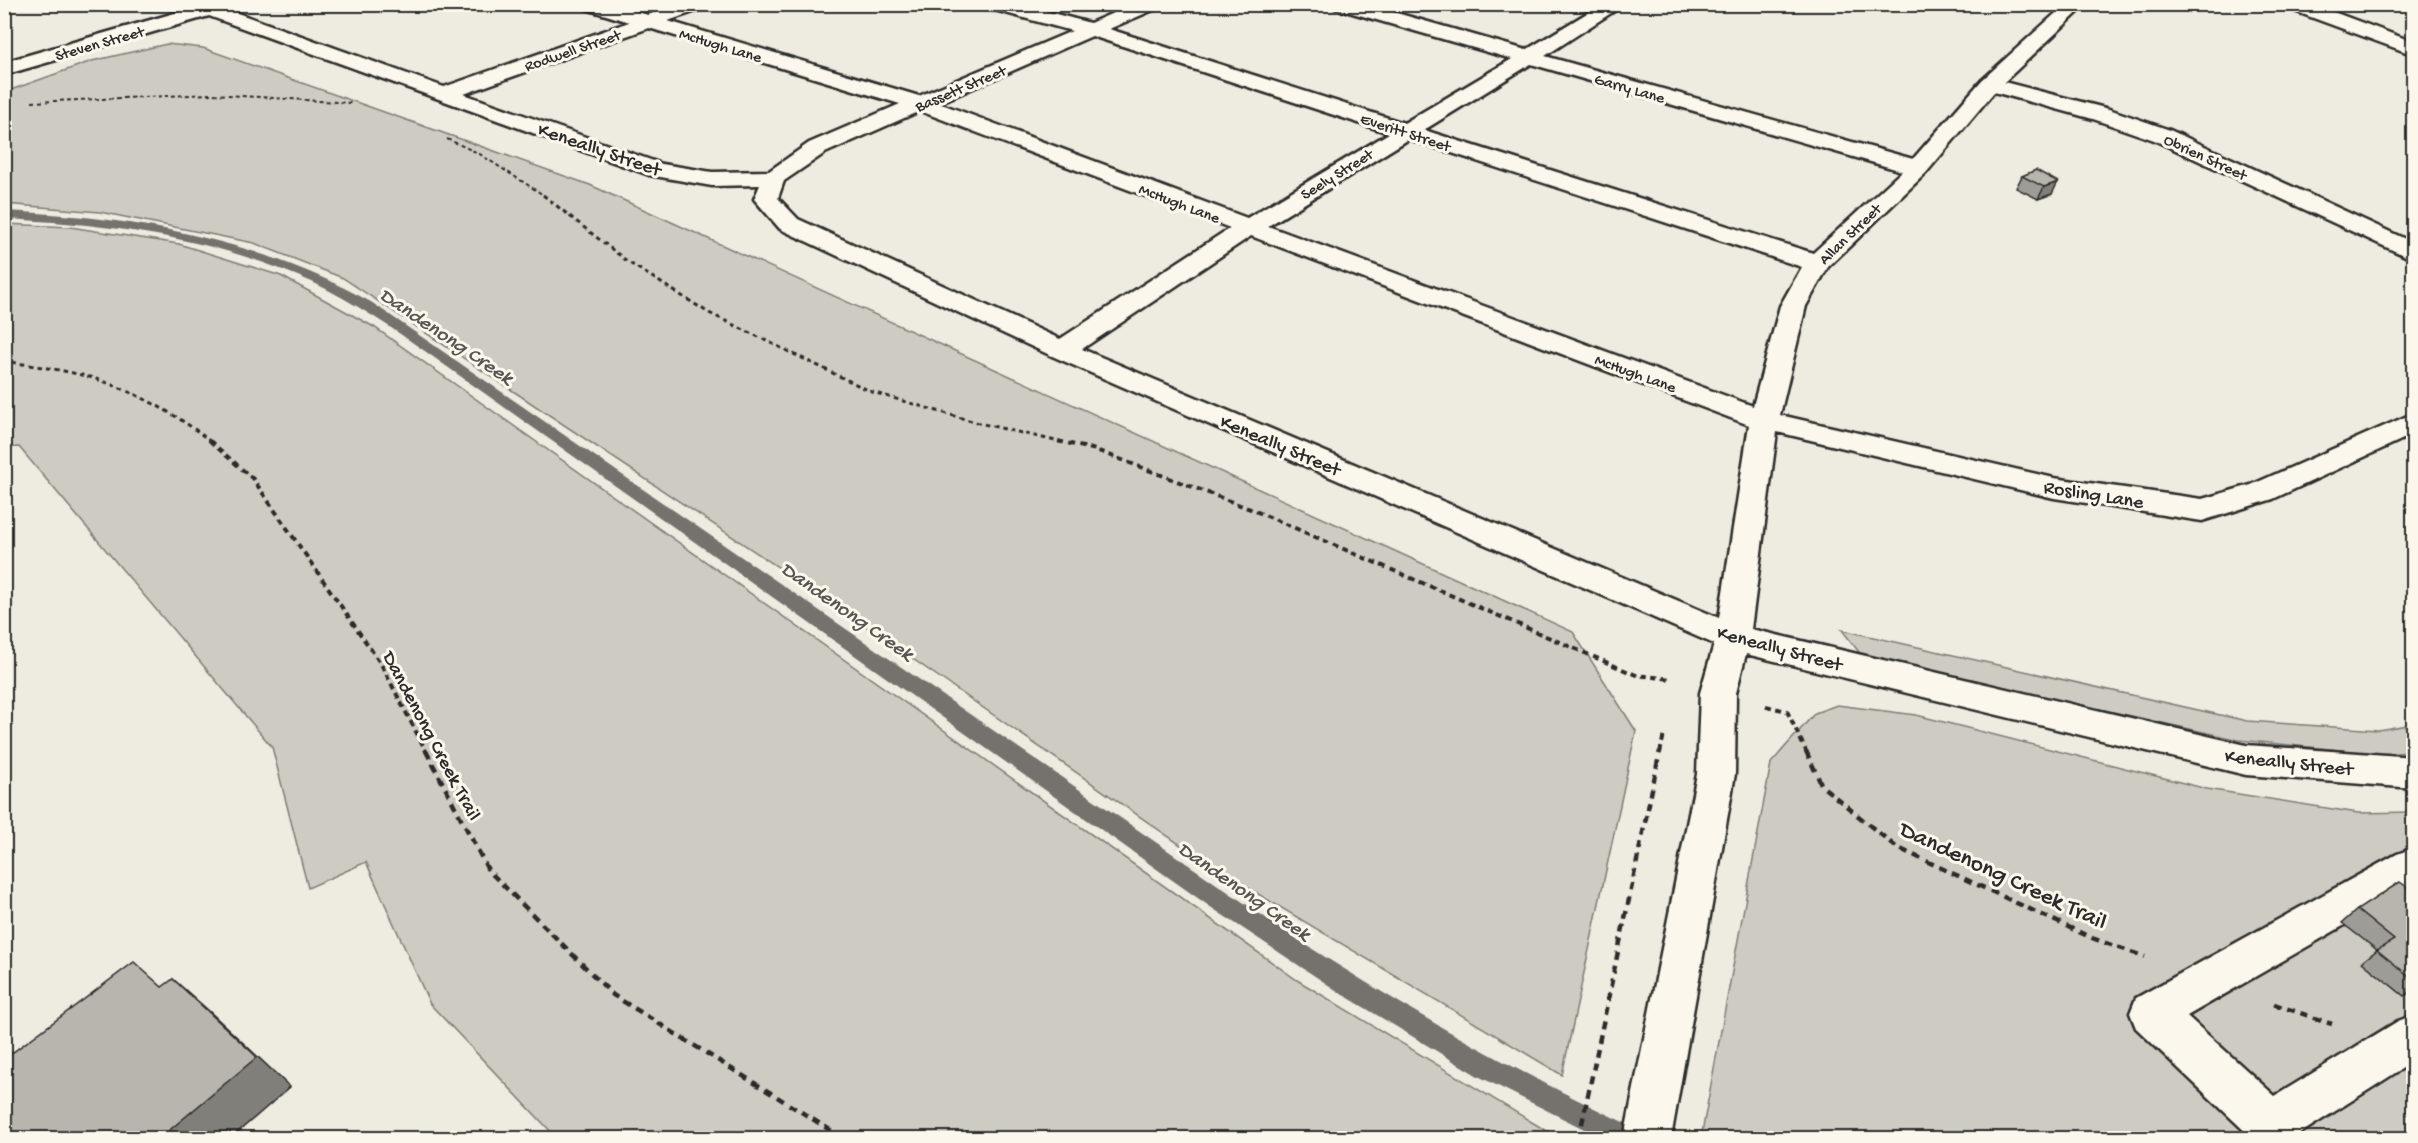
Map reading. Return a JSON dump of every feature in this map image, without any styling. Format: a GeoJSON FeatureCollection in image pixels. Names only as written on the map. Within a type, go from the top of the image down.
{"type":"FeatureCollection","features":[{"type":"Feature","properties":{"kind":"street","name":"McHugh Lane"},"geometry":{"type":"LineString","coordinates":[[590,4],[921,104],[1764,420]]}},
{"type":"Feature","properties":{"kind":"street","name":"Rodwell Street"},"geometry":{"type":"LineString","coordinates":[[446,93],[698,4]]}},
{"type":"Feature","properties":{"kind":"street","name":"Everitt Street"},"geometry":{"type":"LineString","coordinates":[[994,4],[1092,30],[1816,263]]}},
{"type":"Feature","properties":{"kind":"street","name":"Bassett Street"},"geometry":{"type":"LineString","coordinates":[[774,178],[817,148],[1150,4]]}},
{"type":"Feature","properties":{"kind":"street","name":"Garry Lane"},"geometry":{"type":"LineString","coordinates":[[1342,4],[1918,168]]}},
{"type":"Feature","properties":{"kind":"street","name":"Seely Street"},"geometry":{"type":"LineString","coordinates":[[1062,350],[1247,228],[1616,4]]}},
{"type":"Feature","properties":{"kind":"street","name":"Allan Street"},"geometry":{"type":"LineString","coordinates":[[1647,1138],[1716,774],[1718,693],[1733,638],[1764,420],[1793,306],[1816,263],[1918,168],[1989,84],[2078,4]]}},
{"type":"Feature","properties":{"kind":"street"},"geometry":{"type":"LineString","coordinates":[[2306,6],[2414,49]]}},
{"type":"Feature","properties":{"kind":"street","name":"Steven Street"},"geometry":{"type":"LineString","coordinates":[[4,69],[219,7]]}},
{"type":"Feature","properties":{"kind":"street","name":"Keneally Street"},"geometry":{"type":"LineString","coordinates":[[219,7],[657,170],[712,179],[774,178],[766,199],[789,224],[1062,350],[1733,638],[2246,760],[2414,773]]}},
{"type":"Feature","properties":{"kind":"street","name":"Obrien Street"},"geometry":{"type":"LineString","coordinates":[[1989,84],[2102,114],[2162,135],[2414,253]]}},
{"type":"Feature","properties":{"kind":"street","name":"Rosling Lane"},"geometry":{"type":"LineString","coordinates":[[1764,420],[2054,488],[2202,510],[2262,492],[2414,422]]}},
{"type":"Feature","properties":{"kind":"street"},"geometry":{"type":"LineString","coordinates":[[2413,1037],[2272,1125],[2152,1013],[2411,867],[2414,868]]}},
{"type":"Feature","properties":{"kind":"path"},"geometry":{"type":"LineString","coordinates":[[27,103],[212,94],[356,104]]}},
{"type":"Feature","properties":{"kind":"path","name":"Dandenong Creek Trail"},"geometry":{"type":"LineString","coordinates":[[438,134],[478,153],[551,200],[628,262],[709,313],[872,392],[975,422],[1096,450],[1253,510],[1635,675],[1671,679],[1787,711],[1822,786],[1896,846],[2092,938],[2331,1024],[2413,1037]]}},
{"type":"Feature","properties":{"kind":"path","name":"Dandenong Creek Trail"},"geometry":{"type":"LineString","coordinates":[[4,361],[79,374],[134,395],[196,429],[253,479],[381,664],[488,870],[613,995],[843,1138]]}},
{"type":"Feature","properties":{"kind":"path"},"geometry":{"type":"LineString","coordinates":[[1670,690],[1671,679]]}},
{"type":"Feature","properties":{"kind":"path"},"geometry":{"type":"LineString","coordinates":[[1579,1138],[1661,755],[1666,722]]}},
{"type":"Feature","properties":{"kind":"shaded area"},"geometry":{"type":"Polygon","coordinates":[[[167,44],[203,48],[590,185],[1573,632],[1636,731],[1562,1075],[1211,866],[838,607],[343,278],[254,243],[100,212],[5,204],[5,92],[92,61],[167,44]]]}},
{"type":"Feature","properties":{"kind":"shaded area"},"geometry":{"type":"Polygon","coordinates":[[[5,224],[70,227],[179,244],[281,276],[374,327],[1297,980],[1545,1130],[1564,1138],[557,1138],[430,1004],[366,862],[308,888],[272,747],[19,447],[5,448],[5,224]]]}},
{"type":"Feature","properties":{"kind":"shaded area"},"geometry":{"type":"Polygon","coordinates":[[[1842,630],[2247,721],[2378,730],[2413,724],[2413,752],[2381,754],[2239,740],[1862,656],[1842,630]]]}},
{"type":"Feature","properties":{"kind":"shaded area"},"geometry":{"type":"Polygon","coordinates":[[[1837,705],[1916,715],[2207,789],[2358,813],[2413,812],[2413,1138],[1701,1138],[1771,763],[1815,713],[1837,705]]]}},
{"type":"Feature","properties":{"kind":"building"},"geometry":{"type":"Polygon","coordinates":[[[2036,170],[2058,182],[2044,187],[2022,176],[2036,170]]]}},
{"type":"Feature","properties":{"kind":"building"},"geometry":{"type":"Polygon","coordinates":[[[2400,882],[2414,892],[2414,980],[2377,950],[2394,940],[2357,910],[2400,882]]]}},
{"type":"Feature","properties":{"kind":"building"},"geometry":{"type":"Polygon","coordinates":[[[134,962],[162,987],[173,979],[257,1057],[160,1138],[4,1138],[4,1059],[134,962]]]}},
{"type":"Feature","properties":{"kind":"waterway","name":"Dandenong Creek"},"geometry":{"type":"LineString","coordinates":[[4,215],[115,224],[187,236],[258,256],[293,269],[342,292],[435,350],[1283,943],[1418,1028],[1487,1067],[1629,1138]]}}]}
